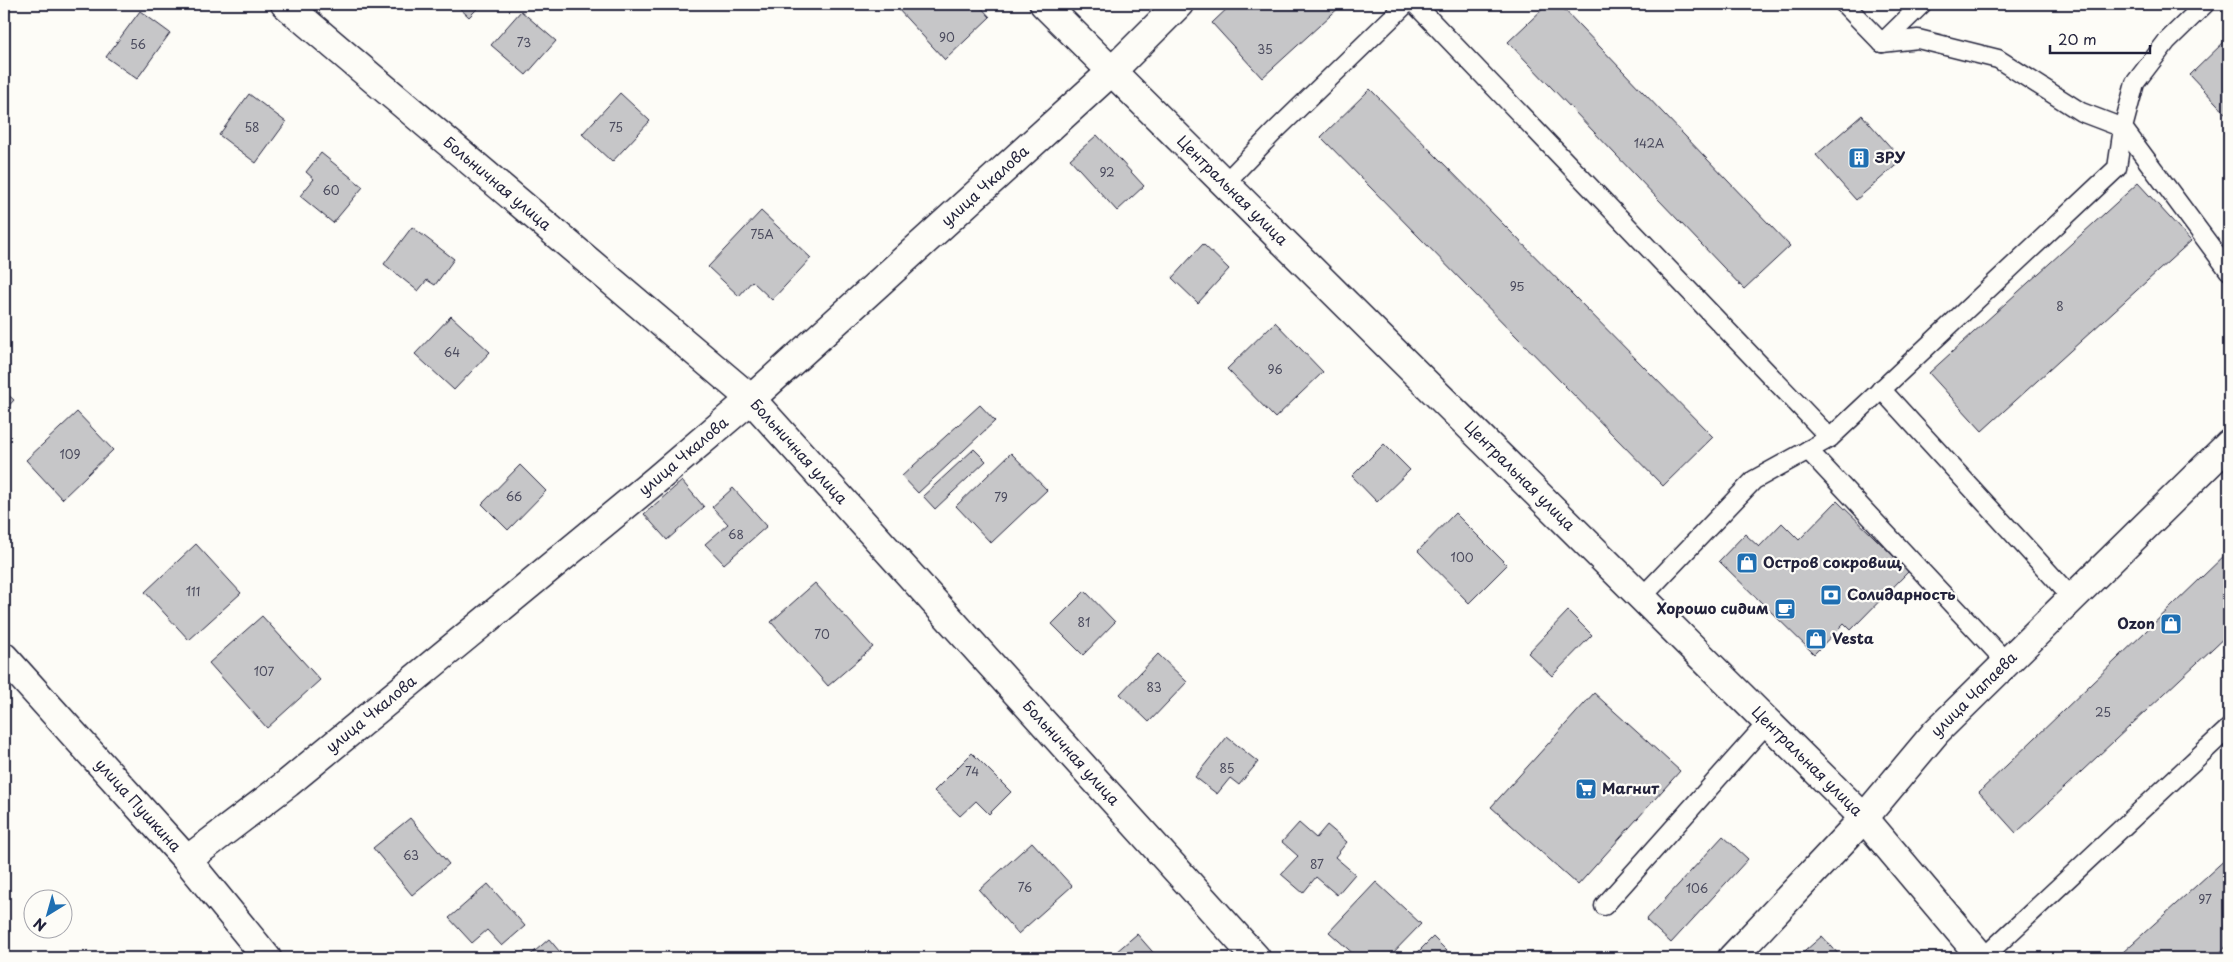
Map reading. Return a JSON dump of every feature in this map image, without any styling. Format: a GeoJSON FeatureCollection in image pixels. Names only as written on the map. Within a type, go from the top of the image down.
{"type":"FeatureCollection","features":[{"type":"Feature","properties":{"kind":"street","name":"Больничная улица"},"geometry":{"type":"LineString","coordinates":[[285,4],[751,399],[1256,958]]}},
{"type":"Feature","properties":{"kind":"street","name":"Центральная улица"},"geometry":{"type":"LineString","coordinates":[[1044,4],[1864,818],[1982,958]]}},
{"type":"Feature","properties":{"kind":"street","name":"улица Чкалова"},"geometry":{"type":"LineString","coordinates":[[187,860],[288,783],[656,480],[751,399],[1111,72],[1179,4]]}},
{"type":"Feature","properties":{"kind":"street","name":"улица Чапаева"},"geometry":{"type":"LineString","coordinates":[[1732,958],[1864,818],[1936,732],[2073,599],[2226,456]]}},
{"type":"Feature","properties":{"kind":"street","name":"улица Пушкина"},"geometry":{"type":"LineString","coordinates":[[4,657],[187,860],[267,958]]}},
{"type":"Feature","properties":{"kind":"lane"},"geometry":{"type":"LineString","coordinates":[[1224,184],[1274,132],[1406,4]]}},
{"type":"Feature","properties":{"kind":"lane"},"geometry":{"type":"LineString","coordinates":[[1415,4],[1830,438]]}},
{"type":"Feature","properties":{"kind":"lane"},"geometry":{"type":"LineString","coordinates":[[1844,4],[1882,43]]}},
{"type":"Feature","properties":{"kind":"lane"},"geometry":{"type":"LineString","coordinates":[[1882,43],[1922,4]]}},
{"type":"Feature","properties":{"kind":"lane"},"geometry":{"type":"LineString","coordinates":[[1642,597],[1754,480],[1830,438],[2117,168],[2122,128],[2135,84],[2167,41],[2205,4]]}},
{"type":"Feature","properties":{"kind":"lane"},"geometry":{"type":"LineString","coordinates":[[1882,43],[1918,39],[1998,59],[2081,112],[2122,128],[2229,271]]}},
{"type":"Feature","properties":{"kind":"lane"},"geometry":{"type":"LineString","coordinates":[[1880,389],[2073,599]]}},
{"type":"Feature","properties":{"kind":"lane"},"geometry":{"type":"LineString","coordinates":[[1808,450],[2007,663]]}},
{"type":"Feature","properties":{"kind":"lane"},"geometry":{"type":"LineString","coordinates":[[1604,906],[1768,722]]}},
{"type":"Feature","properties":{"kind":"lane"},"geometry":{"type":"LineString","coordinates":[[1982,958],[2229,728]]}},
{"type":"Feature","properties":{"kind":"building"},"geometry":{"type":"Polygon","coordinates":[[[455,4],[482,4],[469,17],[455,4]]]}},
{"type":"Feature","properties":{"kind":"building"},"geometry":{"type":"Polygon","coordinates":[[[901,4],[978,4],[990,17],[945,60],[897,8],[901,4]]]}},
{"type":"Feature","properties":{"kind":"building"},"geometry":{"type":"Polygon","coordinates":[[[1232,4],[1343,4],[1262,78],[1212,23],[1232,4]]]}},
{"type":"Feature","properties":{"kind":"building"},"geometry":{"type":"Polygon","coordinates":[[[1548,4],[1559,4],[1790,246],[1744,289],[1508,42],[1548,4]]]}},
{"type":"Feature","properties":{"kind":"building"},"geometry":{"type":"Polygon","coordinates":[[[140,11],[170,33],[137,79],[106,57],[140,11]]]}},
{"type":"Feature","properties":{"kind":"building"},"geometry":{"type":"Polygon","coordinates":[[[521,11],[556,41],[526,75],[491,45],[521,11]]]}},
{"type":"Feature","properties":{"kind":"building"},"geometry":{"type":"Polygon","coordinates":[[[2229,37],[2229,117],[2190,75],[2229,37]]]}},
{"type":"Feature","properties":{"kind":"building"},"geometry":{"type":"Polygon","coordinates":[[[1370,89],[1713,437],[1663,486],[1321,137],[1370,89]]]}},
{"type":"Feature","properties":{"kind":"building"},"geometry":{"type":"Polygon","coordinates":[[[620,93],[650,121],[612,162],[582,134],[620,93]]]}},
{"type":"Feature","properties":{"kind":"building"},"geometry":{"type":"Polygon","coordinates":[[[249,94],[286,122],[256,163],[219,135],[249,94]]]}},
{"type":"Feature","properties":{"kind":"building","name":"ЗРУ"},"geometry":{"type":"Polygon","coordinates":[[[1862,115],[1902,160],[1856,200],[1816,155],[1862,115]]]}},
{"type":"Feature","properties":{"kind":"building"},"geometry":{"type":"Polygon","coordinates":[[[1097,135],[1144,186],[1117,211],[1070,159],[1097,135]]]}},
{"type":"Feature","properties":{"kind":"building"},"geometry":{"type":"Polygon","coordinates":[[[321,153],[363,187],[333,223],[300,196],[314,179],[306,172],[321,153]]]}},
{"type":"Feature","properties":{"kind":"building"},"geometry":{"type":"Polygon","coordinates":[[[2138,183],[2191,241],[1982,431],[1929,373],[2138,183]]]}},
{"type":"Feature","properties":{"kind":"building"},"geometry":{"type":"Polygon","coordinates":[[[761,211],[811,258],[772,300],[752,281],[739,296],[708,267],[761,211]]]}},
{"type":"Feature","properties":{"kind":"building"},"geometry":{"type":"Polygon","coordinates":[[[412,227],[454,259],[435,285],[427,280],[418,291],[384,264],[412,227]]]}},
{"type":"Feature","properties":{"kind":"building"},"geometry":{"type":"Polygon","coordinates":[[[1203,244],[1229,269],[1198,303],[1172,278],[1203,244]]]}},
{"type":"Feature","properties":{"kind":"building"},"geometry":{"type":"Polygon","coordinates":[[[451,316],[490,352],[454,390],[415,354],[451,316]]]}},
{"type":"Feature","properties":{"kind":"building"},"geometry":{"type":"Polygon","coordinates":[[[1275,322],[1323,372],[1275,418],[1227,369],[1275,322]]]}},
{"type":"Feature","properties":{"kind":"building"},"geometry":{"type":"Polygon","coordinates":[[[4,391],[14,400],[4,411],[4,391]]]}},
{"type":"Feature","properties":{"kind":"building"},"geometry":{"type":"Polygon","coordinates":[[[980,405],[995,421],[918,493],[902,476],[980,405]]]}},
{"type":"Feature","properties":{"kind":"building"},"geometry":{"type":"Polygon","coordinates":[[[77,412],[113,450],[62,499],[26,460],[77,412]]]}},
{"type":"Feature","properties":{"kind":"building"},"geometry":{"type":"Polygon","coordinates":[[[1384,444],[1410,470],[1377,502],[1352,476],[1384,444]]]}},
{"type":"Feature","properties":{"kind":"building"},"geometry":{"type":"Polygon","coordinates":[[[974,449],[986,461],[935,509],[923,496],[974,449]]]}},
{"type":"Feature","properties":{"kind":"building"},"geometry":{"type":"Polygon","coordinates":[[[1011,453],[1047,490],[991,543],[956,506],[1011,453]]]}},
{"type":"Feature","properties":{"kind":"building"},"geometry":{"type":"Polygon","coordinates":[[[520,465],[546,491],[508,530],[482,504],[520,465]]]}},
{"type":"Feature","properties":{"kind":"building"},"geometry":{"type":"Polygon","coordinates":[[[682,481],[704,507],[667,540],[644,514],[682,481]]]}},
{"type":"Feature","properties":{"kind":"building"},"geometry":{"type":"Polygon","coordinates":[[[733,488],[767,526],[724,564],[705,544],[728,524],[712,507],[733,488]]]}},
{"type":"Feature","properties":{"kind":"building"},"geometry":{"type":"Polygon","coordinates":[[[1837,501],[1909,571],[1851,630],[1844,623],[1814,654],[1719,561],[1745,534],[1759,547],[1782,523],[1799,540],[1837,501]]]}},
{"type":"Feature","properties":{"kind":"building"},"geometry":{"type":"Polygon","coordinates":[[[1455,513],[1507,565],[1469,603],[1418,551],[1455,513]]]}},
{"type":"Feature","properties":{"kind":"building"},"geometry":{"type":"Polygon","coordinates":[[[196,544],[241,593],[189,640],[145,592],[196,544]]]}},
{"type":"Feature","properties":{"kind":"building"},"geometry":{"type":"Polygon","coordinates":[[[2229,551],[2229,633],[2016,833],[1979,792],[2229,551]]]}},
{"type":"Feature","properties":{"kind":"building"},"geometry":{"type":"Polygon","coordinates":[[[815,583],[873,647],[828,686],[771,622],[815,583]]]}},
{"type":"Feature","properties":{"kind":"building"},"geometry":{"type":"Polygon","coordinates":[[[1085,591],[1115,622],[1083,655],[1052,624],[1085,591]]]}},
{"type":"Feature","properties":{"kind":"building"},"geometry":{"type":"Polygon","coordinates":[[[1568,611],[1592,635],[1552,676],[1528,653],[1568,611]]]}},
{"type":"Feature","properties":{"kind":"building"},"geometry":{"type":"Polygon","coordinates":[[[262,616],[320,680],[267,728],[209,663],[262,616]]]}},
{"type":"Feature","properties":{"kind":"building"},"geometry":{"type":"Polygon","coordinates":[[[1158,654],[1187,682],[1149,722],[1120,694],[1158,654]]]}},
{"type":"Feature","properties":{"kind":"building","name":"Магнит"},"geometry":{"type":"Polygon","coordinates":[[[1594,693],[1680,771],[1578,885],[1491,807],[1594,693]]]}},
{"type":"Feature","properties":{"kind":"building"},"geometry":{"type":"Polygon","coordinates":[[[1227,737],[1258,762],[1239,785],[1230,778],[1217,794],[1195,777],[1227,737]]]}},
{"type":"Feature","properties":{"kind":"building"},"geometry":{"type":"Polygon","coordinates":[[[972,753],[1011,792],[989,814],[976,801],[960,816],[934,791],[972,753]]]}},
{"type":"Feature","properties":{"kind":"building"},"geometry":{"type":"Polygon","coordinates":[[[410,818],[449,864],[412,895],[373,848],[410,818]]]}},
{"type":"Feature","properties":{"kind":"building"},"geometry":{"type":"Polygon","coordinates":[[[1299,823],[1316,838],[1327,825],[1347,842],[1335,857],[1355,874],[1337,895],[1316,877],[1303,893],[1281,874],[1298,856],[1282,842],[1299,823]]]}},
{"type":"Feature","properties":{"kind":"building"},"geometry":{"type":"Polygon","coordinates":[[[1723,836],[1748,859],[1671,943],[1646,920],[1723,836]]]}},
{"type":"Feature","properties":{"kind":"building"},"geometry":{"type":"Polygon","coordinates":[[[1032,842],[1072,886],[1018,934],[979,890],[1032,842]]]}},
{"type":"Feature","properties":{"kind":"building"},"geometry":{"type":"Polygon","coordinates":[[[2229,856],[2229,944],[2214,958],[2127,958],[2122,953],[2229,856]]]}},
{"type":"Feature","properties":{"kind":"building"},"geometry":{"type":"Polygon","coordinates":[[[1376,882],[1421,924],[1388,958],[1358,958],[1329,932],[1376,882]]]}},
{"type":"Feature","properties":{"kind":"building"},"geometry":{"type":"Polygon","coordinates":[[[488,884],[525,926],[502,946],[487,930],[472,943],[449,918],[488,884]]]}},
{"type":"Feature","properties":{"kind":"building"},"geometry":{"type":"Polygon","coordinates":[[[1137,934],[1158,958],[1109,958],[1137,934]]]}},
{"type":"Feature","properties":{"kind":"building"},"geometry":{"type":"Polygon","coordinates":[[[1822,936],[1842,958],[1797,958],[1822,936]]]}},
{"type":"Feature","properties":{"kind":"building"},"geometry":{"type":"Polygon","coordinates":[[[1433,937],[1454,958],[1412,958],[1433,937]]]}},
{"type":"Feature","properties":{"kind":"building"},"geometry":{"type":"Polygon","coordinates":[[[549,939],[565,958],[527,958],[549,939]]]}},
{"type":"Feature","properties":{"kind":"place","name":"ЗРУ"},"geometry":{"type":"Point","coordinates":[1859,158]}},
{"type":"Feature","properties":{"kind":"place","name":"Остров сокровищ"},"geometry":{"type":"Point","coordinates":[1747,563]}},
{"type":"Feature","properties":{"kind":"place","name":"Солидарность"},"geometry":{"type":"Point","coordinates":[1831,595]}},
{"type":"Feature","properties":{"kind":"place","name":"Хорошо сидим"},"geometry":{"type":"Point","coordinates":[1785,609]}},
{"type":"Feature","properties":{"kind":"place","name":"Ozon"},"geometry":{"type":"Point","coordinates":[2171,624]}},
{"type":"Feature","properties":{"kind":"place","name":"Vesta"},"geometry":{"type":"Point","coordinates":[1816,639]}},
{"type":"Feature","properties":{"kind":"place","name":"Магнит"},"geometry":{"type":"Point","coordinates":[1586,789]}}]}
